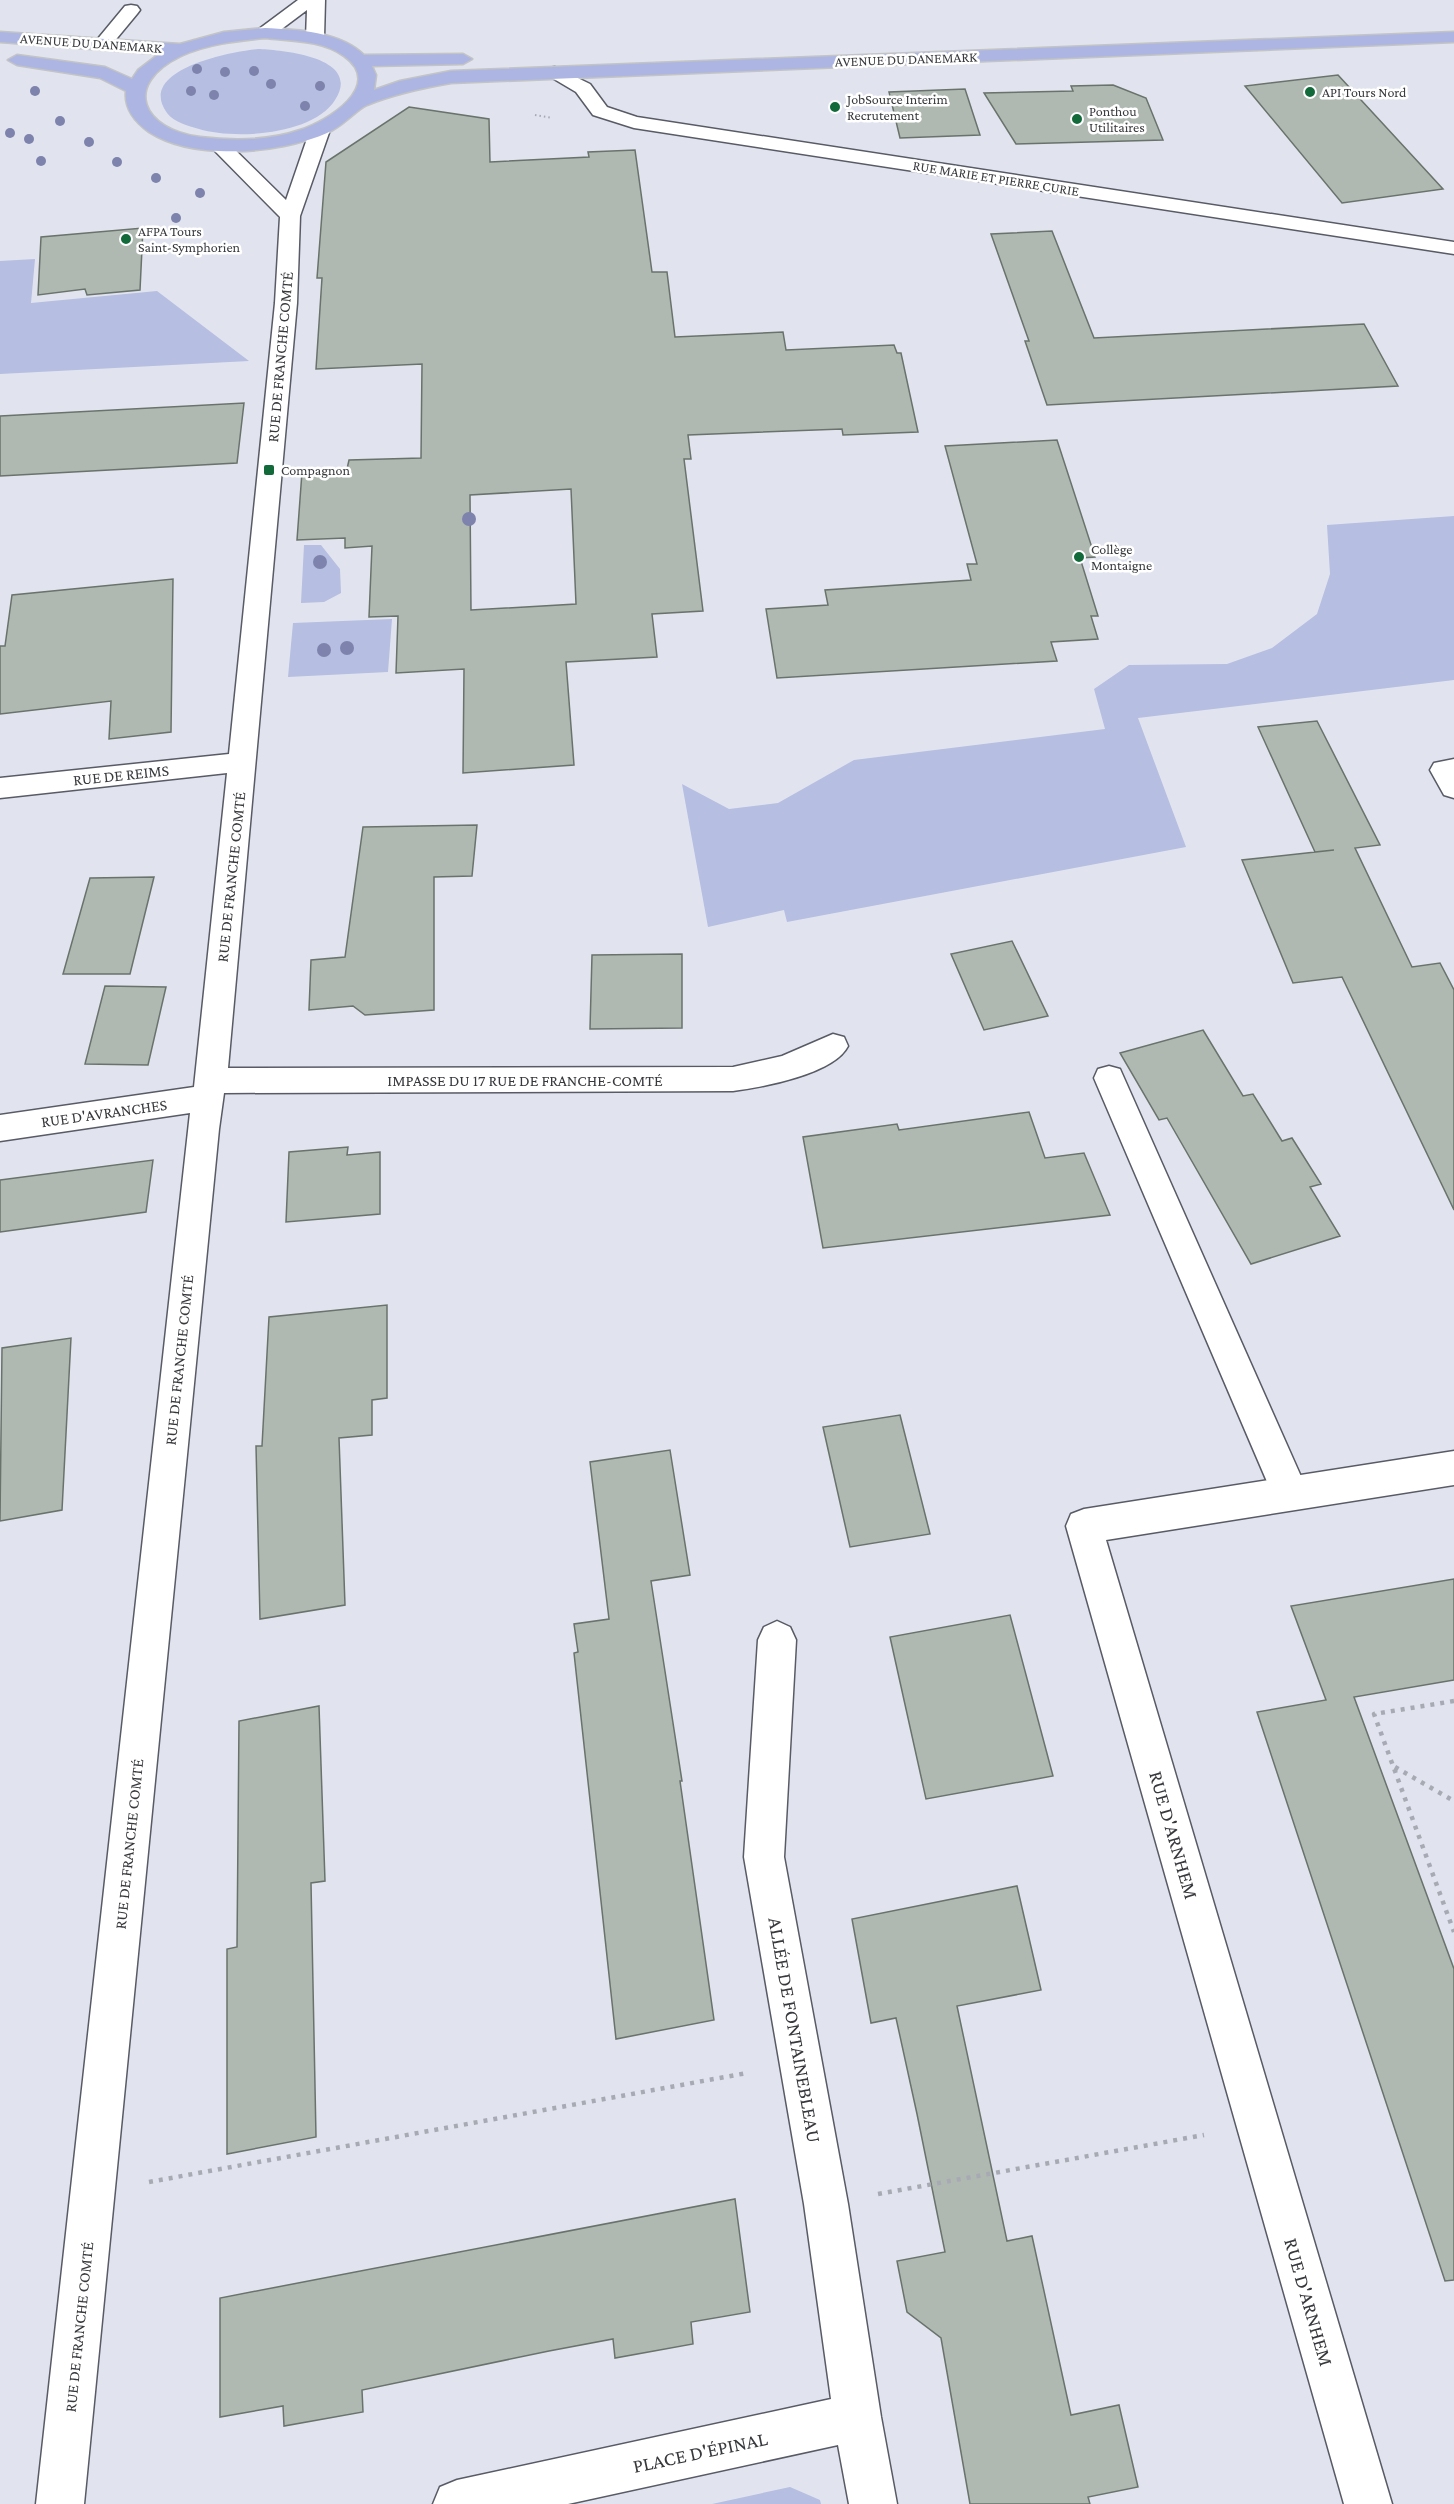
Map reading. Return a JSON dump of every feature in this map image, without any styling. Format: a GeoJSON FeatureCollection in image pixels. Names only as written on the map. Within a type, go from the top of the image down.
{"type":"FeatureCollection","features":[{"type":"Feature","properties":{"kind":"main road","name":"AVENUE DU DANEMARK"},"geometry":{"type":"LineString","coordinates":[[361,61],[469,59],[1454,21]]}},
{"type":"Feature","properties":{"kind":"main road"},"geometry":{"type":"LineString","coordinates":[[265,33],[315,38],[350,52],[361,61],[368,74],[368,87],[361,101],[344,117],[320,130],[290,140],[256,145],[220,146],[188,141],[161,132],[143,120],[134,105],[135,88],[152,67],[182,49],[236,35],[265,33]]}},
{"type":"Feature","properties":{"kind":"main road","name":"AVENUE DU DANEMARK"},"geometry":{"type":"LineString","coordinates":[[0,37],[182,49]]}},
{"type":"Feature","properties":{"kind":"main road","name":"AVENUE DU DANEMARK"},"geometry":{"type":"LineString","coordinates":[[361,101],[400,87],[451,77],[1454,38]]}},
{"type":"Feature","properties":{"kind":"main road","name":"AVENUE DU DANEMARK"},"geometry":{"type":"LineString","coordinates":[[0,58],[52,63],[105,73],[135,88]]}},
{"type":"Feature","properties":{"kind":"street"},"geometry":{"type":"LineString","coordinates":[[265,33],[309,0]]}},
{"type":"Feature","properties":{"kind":"street"},"geometry":{"type":"LineString","coordinates":[[315,38],[316,0]]}},
{"type":"Feature","properties":{"kind":"street"},"geometry":{"type":"LineString","coordinates":[[102,45],[131,10]]}},
{"type":"Feature","properties":{"kind":"street","name":"RUE MARIE ET PIERRE CURIE"},"geometry":{"type":"LineString","coordinates":[[555,72],[583,88],[600,111],[634,122],[1454,248]]}},
{"type":"Feature","properties":{"kind":"street","name":"RUE DE FRANCHE COMTÉ"},"geometry":{"type":"LineString","coordinates":[[60,2504],[210,1090],[286,303],[290,216],[320,130]]}},
{"type":"Feature","properties":{"kind":"street"},"geometry":{"type":"LineString","coordinates":[[220,146],[290,216]]}},
{"type":"Feature","properties":{"kind":"street","name":"RUE DE REIMS"},"geometry":{"type":"LineString","coordinates":[[0,788],[242,762]]}},
{"type":"Feature","properties":{"kind":"street"},"geometry":{"type":"LineString","coordinates":[[1454,769],[1444,770],[1454,788]]}},
{"type":"Feature","properties":{"kind":"street","name":"IMPASSE DU 17 RUE DE FRANCHE-COMTÉ"},"geometry":{"type":"LineString","coordinates":[[210,1090],[733,1079],[767,1074],[803,1064],[833,1046]]}},
{"type":"Feature","properties":{"kind":"street"},"geometry":{"type":"LineString","coordinates":[[1109,1078],[1290,1493]]}},
{"type":"Feature","properties":{"kind":"street","name":"RUE D'AVRANCHES"},"geometry":{"type":"LineString","coordinates":[[0,1128],[210,1090]]}},
{"type":"Feature","properties":{"kind":"street","name":"RUE D'ARNHEM"},"geometry":{"type":"LineString","coordinates":[[1368,2504],[1084,1526],[1454,1468]]}},
{"type":"Feature","properties":{"kind":"street","name":"ALLÉE DE FONTAINEBLEAU"},"geometry":{"type":"LineString","coordinates":[[777,1640],[764,1857],[826,2204],[858,2417]]}},
{"type":"Feature","properties":{"kind":"street"},"geometry":{"type":"LineString","coordinates":[[858,2417],[873,2504]]}},
{"type":"Feature","properties":{"kind":"street","name":"PLACE D'ÉPINAL"},"geometry":{"type":"LineString","coordinates":[[457,2504],[858,2417]]}},
{"type":"Feature","properties":{"kind":"path"},"geometry":{"type":"LineString","coordinates":[[1454,1701],[1374,1714],[1454,1932]]}},
{"type":"Feature","properties":{"kind":"path"},"geometry":{"type":"LineString","coordinates":[[1393,1766],[1454,1801]]}},
{"type":"Feature","properties":{"kind":"path"},"geometry":{"type":"LineString","coordinates":[[93,2192],[801,2063]]}},
{"type":"Feature","properties":{"kind":"path"},"geometry":{"type":"LineString","coordinates":[[826,2204],[1258,2125]]}},
{"type":"Feature","properties":{"kind":"shaded area"},"geometry":{"type":"Polygon","coordinates":[[[258,49],[300,54],[329,65],[338,74],[341,86],[335,100],[324,112],[310,121],[272,132],[252,134],[232,134],[199,129],[177,121],[167,113],[161,98],[164,85],[175,74],[210,59],[258,49]]]}},
{"type":"Feature","properties":{"kind":"shaded area"},"geometry":{"type":"Polygon","coordinates":[[[35,259],[31,303],[157,291],[249,361],[0,374],[0,261],[35,259]]]}},
{"type":"Feature","properties":{"kind":"shaded area"},"geometry":{"type":"Polygon","coordinates":[[[1454,516],[1454,680],[1138,718],[1186,847],[787,922],[784,910],[708,927],[682,784],[729,809],[778,803],[854,760],[1105,729],[1094,689],[1129,665],[1227,664],[1272,648],[1317,614],[1330,574],[1327,525],[1454,516]]]}},
{"type":"Feature","properties":{"kind":"shaded area"},"geometry":{"type":"Polygon","coordinates":[[[304,545],[321,545],[340,569],[341,593],[324,602],[301,603],[304,545]]]}},
{"type":"Feature","properties":{"kind":"shaded area"},"geometry":{"type":"Polygon","coordinates":[[[392,619],[388,672],[288,677],[293,623],[392,619]]]}},
{"type":"Feature","properties":{"kind":"shaded area"},"geometry":{"type":"Polygon","coordinates":[[[790,2487],[820,2500],[821,2504],[712,2504],[790,2487]]]}},
{"type":"Feature","properties":{"kind":"building"},"geometry":{"type":"Polygon","coordinates":[[[1338,75],[1443,189],[1342,203],[1245,86],[1338,75]]]}},
{"type":"Feature","properties":{"kind":"building","name":"Ponthou Utilitaires"},"geometry":{"type":"Polygon","coordinates":[[[1113,85],[1146,98],[1163,140],[1016,144],[984,93],[1073,91],[1071,86],[1113,85]]]}},
{"type":"Feature","properties":{"kind":"building"},"geometry":{"type":"Polygon","coordinates":[[[965,89],[980,135],[900,138],[889,92],[965,89]]]}},
{"type":"Feature","properties":{"kind":"building"},"geometry":{"type":"Polygon","coordinates":[[[409,107],[489,119],[490,162],[589,157],[588,152],[635,150],[652,272],[667,272],[675,337],[783,332],[786,350],[894,345],[897,353],[901,353],[918,432],[843,435],[842,429],[688,435],[691,459],[684,459],[703,611],[652,614],[657,657],[566,662],[574,765],[463,773],[464,669],[396,673],[398,616],[369,617],[372,546],[345,548],[345,538],[297,540],[302,472],[347,469],[349,460],[421,458],[422,364],[316,369],[322,278],[317,278],[326,162],[409,107]],[[571,489],[470,495],[471,610],[576,604],[571,489]]]}},
{"type":"Feature","properties":{"kind":"building"},"geometry":{"type":"Polygon","coordinates":[[[143,228],[140,290],[87,295],[85,289],[38,295],[41,237],[143,228]]]}},
{"type":"Feature","properties":{"kind":"building"},"geometry":{"type":"Polygon","coordinates":[[[1052,231],[1094,338],[1364,324],[1398,386],[1047,405],[1025,341],[1029,341],[991,234],[1052,231]]]}},
{"type":"Feature","properties":{"kind":"building"},"geometry":{"type":"Polygon","coordinates":[[[244,403],[237,463],[0,476],[0,416],[244,403]]]}},
{"type":"Feature","properties":{"kind":"building"},"geometry":{"type":"Polygon","coordinates":[[[1057,440],[1095,557],[1080,558],[1098,616],[1091,616],[1098,639],[1051,642],[1057,661],[777,678],[766,609],[828,605],[825,590],[971,580],[967,564],[977,564],[945,446],[1057,440]]]}},
{"type":"Feature","properties":{"kind":"building"},"geometry":{"type":"Polygon","coordinates":[[[173,579],[171,732],[109,739],[111,701],[0,714],[0,646],[5,646],[12,595],[173,579]]]}},
{"type":"Feature","properties":{"kind":"building"},"geometry":{"type":"Polygon","coordinates":[[[1317,721],[1380,845],[1355,848],[1412,967],[1440,963],[1454,990],[1454,1210],[1342,977],[1293,983],[1242,860],[1334,850],[1315,852],[1258,727],[1317,721]]]}},
{"type":"Feature","properties":{"kind":"building"},"geometry":{"type":"Polygon","coordinates":[[[477,825],[472,876],[434,877],[434,1010],[365,1015],[353,1006],[309,1010],[311,960],[345,957],[363,827],[477,825]]]}},
{"type":"Feature","properties":{"kind":"building"},"geometry":{"type":"Polygon","coordinates":[[[154,877],[130,974],[63,974],[90,878],[154,877]]]}},
{"type":"Feature","properties":{"kind":"building"},"geometry":{"type":"Polygon","coordinates":[[[1012,941],[1048,1016],[984,1030],[951,954],[1012,941]]]}},
{"type":"Feature","properties":{"kind":"building"},"geometry":{"type":"Polygon","coordinates":[[[682,954],[682,1028],[590,1029],[592,955],[682,954]]]}},
{"type":"Feature","properties":{"kind":"building"},"geometry":{"type":"Polygon","coordinates":[[[105,986],[166,987],[148,1065],[85,1064],[105,986]]]}},
{"type":"Feature","properties":{"kind":"building"},"geometry":{"type":"Polygon","coordinates":[[[1203,1030],[1243,1096],[1253,1094],[1282,1141],[1292,1138],[1321,1184],[1310,1187],[1340,1236],[1251,1264],[1167,1118],[1159,1120],[1120,1053],[1203,1030]]]}},
{"type":"Feature","properties":{"kind":"building"},"geometry":{"type":"Polygon","coordinates":[[[1029,1112],[1045,1158],[1084,1153],[1110,1215],[823,1248],[803,1137],[897,1124],[899,1130],[1029,1112]]]}},
{"type":"Feature","properties":{"kind":"building"},"geometry":{"type":"Polygon","coordinates":[[[348,1147],[347,1155],[380,1152],[380,1214],[286,1222],[289,1152],[348,1147]]]}},
{"type":"Feature","properties":{"kind":"building"},"geometry":{"type":"Polygon","coordinates":[[[153,1160],[146,1212],[0,1232],[0,1180],[153,1160]]]}},
{"type":"Feature","properties":{"kind":"building"},"geometry":{"type":"Polygon","coordinates":[[[387,1305],[387,1398],[372,1400],[372,1435],[339,1438],[345,1605],[260,1619],[256,1446],[262,1446],[269,1317],[387,1305]]]}},
{"type":"Feature","properties":{"kind":"building"},"geometry":{"type":"Polygon","coordinates":[[[71,1338],[62,1510],[0,1521],[2,1348],[71,1338]]]}},
{"type":"Feature","properties":{"kind":"building"},"geometry":{"type":"Polygon","coordinates":[[[900,1415],[930,1534],[850,1547],[823,1427],[900,1415]]]}},
{"type":"Feature","properties":{"kind":"building"},"geometry":{"type":"Polygon","coordinates":[[[670,1450],[690,1575],[651,1581],[682,1781],[680,1781],[714,2020],[616,2039],[574,1653],[578,1652],[574,1624],[609,1619],[590,1462],[670,1450]]]}},
{"type":"Feature","properties":{"kind":"building"},"geometry":{"type":"Polygon","coordinates":[[[1454,1579],[1454,1680],[1354,1697],[1454,1969],[1454,2280],[1445,2281],[1257,1712],[1326,1700],[1291,1606],[1454,1579]]]}},
{"type":"Feature","properties":{"kind":"building"},"geometry":{"type":"Polygon","coordinates":[[[1010,1615],[1053,1776],[926,1799],[890,1637],[1010,1615]]]}},
{"type":"Feature","properties":{"kind":"building"},"geometry":{"type":"Polygon","coordinates":[[[319,1706],[325,1881],[311,1883],[316,2137],[227,2154],[227,1949],[237,1947],[239,1721],[319,1706]]]}},
{"type":"Feature","properties":{"kind":"building"},"geometry":{"type":"Polygon","coordinates":[[[1017,1886],[1041,1990],[957,2006],[1007,2241],[1032,2236],[1071,2415],[1119,2405],[1138,2487],[1088,2497],[1090,2504],[970,2504],[941,2338],[907,2312],[897,2261],[945,2252],[896,2018],[871,2023],[852,1919],[1017,1886]]]}},
{"type":"Feature","properties":{"kind":"building"},"geometry":{"type":"Polygon","coordinates":[[[735,2199],[750,2312],[691,2322],[693,2344],[615,2358],[613,2339],[549,2351],[362,2390],[363,2412],[284,2426],[283,2406],[220,2417],[220,2298],[735,2199]]]}},
{"type":"Feature","properties":{"kind":"place","name":"API Tours Nord"},"geometry":{"type":"Point","coordinates":[1310,92]}},
{"type":"Feature","properties":{"kind":"place","name":"JobSource Interim Recrutement"},"geometry":{"type":"Point","coordinates":[835,107]}},
{"type":"Feature","properties":{"kind":"place","name":"Ponthou Utilitaires"},"geometry":{"type":"Point","coordinates":[1077,119]}},
{"type":"Feature","properties":{"kind":"place","name":"AFPA Tours Saint-Symphorien"},"geometry":{"type":"Point","coordinates":[126,239]}},
{"type":"Feature","properties":{"kind":"place","name":"Compagnon"},"geometry":{"type":"Point","coordinates":[269,470]}},
{"type":"Feature","properties":{"kind":"place","name":"Collège Montaigne"},"geometry":{"type":"Point","coordinates":[1079,557]}}]}
